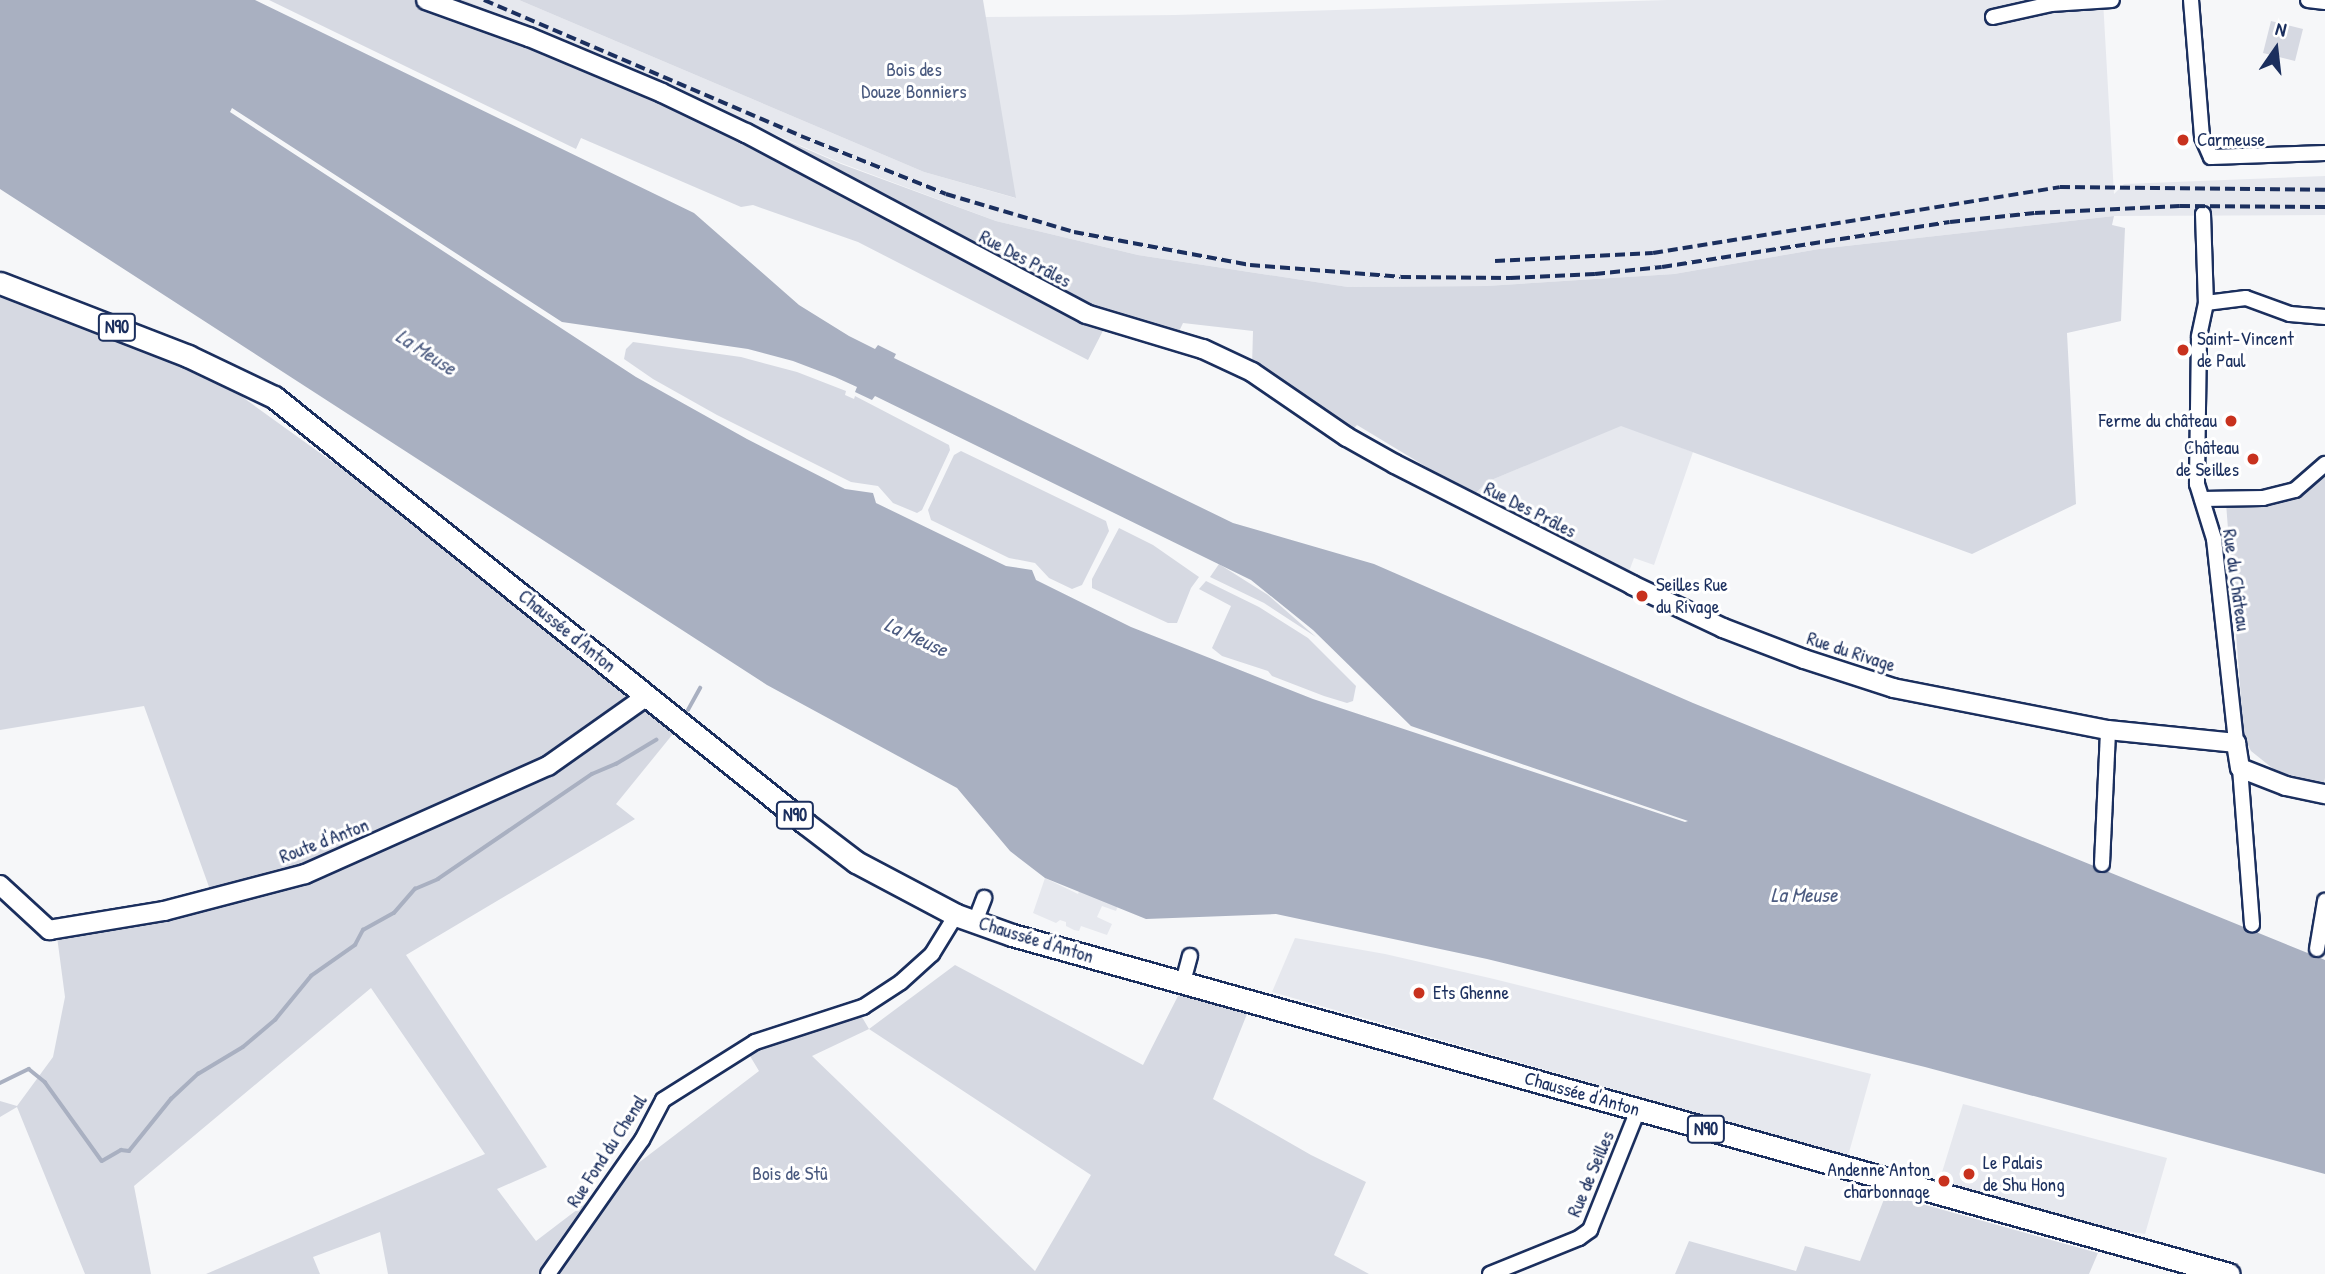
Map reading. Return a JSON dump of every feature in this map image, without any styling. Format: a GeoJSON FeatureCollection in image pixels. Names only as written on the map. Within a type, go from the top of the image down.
{"type":"FeatureCollection","features":[{"type":"Feature","properties":{"kind":"main road","name":"Chaussée d'Anton"},"geometry":{"type":"LineString","coordinates":[[0,283],[188,356],[274,397],[856,862],[966,918],[1183,982],[2229,1274]]}},
{"type":"Feature","properties":{"kind":"street","name":"Rue Des Prâles"},"geometry":{"type":"LineString","coordinates":[[426,0],[529,37],[686,105],[1086,314],[1203,349],[1251,372],[1346,437],[1597,567]]}},
{"type":"Feature","properties":{"kind":"street"},"geometry":{"type":"LineString","coordinates":[[1993,17],[2051,4],[2112,0]]}},
{"type":"Feature","properties":{"kind":"street"},"geometry":{"type":"LineString","coordinates":[[2192,0],[2202,137],[2211,157],[2325,153]]}},
{"type":"Feature","properties":{"kind":"street"},"geometry":{"type":"LineString","coordinates":[[2308,0],[2325,2]]}},
{"type":"Feature","properties":{"kind":"street","name":"Rue du Château"},"geometry":{"type":"LineString","coordinates":[[2203,214],[2206,303],[2199,350],[2197,484],[2214,539],[2236,743]]}},
{"type":"Feature","properties":{"kind":"street"},"geometry":{"type":"LineString","coordinates":[[2206,303],[2246,298],[2290,314],[2325,317]]}},
{"type":"Feature","properties":{"kind":"street"},"geometry":{"type":"LineString","coordinates":[[2202,499],[2263,498],[2295,490],[2325,464]]}},
{"type":"Feature","properties":{"kind":"street","name":"Rue du Rivage"},"geometry":{"type":"LineString","coordinates":[[1597,567],[1723,628],[1804,659],[1893,688],[2108,730],[2236,743]]}},
{"type":"Feature","properties":{"kind":"street","name":"Route d'Anton"},"geometry":{"type":"LineString","coordinates":[[0,886],[50,930],[164,911],[305,874],[548,766],[647,696]]}},
{"type":"Feature","properties":{"kind":"street"},"geometry":{"type":"LineString","coordinates":[[2102,864],[2108,730]]}},
{"type":"Feature","properties":{"kind":"street"},"geometry":{"type":"LineString","coordinates":[[2236,743],[2252,925]]}},
{"type":"Feature","properties":{"kind":"street"},"geometry":{"type":"LineString","coordinates":[[2239,768],[2286,786],[2325,794]]}},
{"type":"Feature","properties":{"kind":"street","name":"Rue Fond du Chenal"},"geometry":{"type":"LineString","coordinates":[[548,1274],[642,1140],[663,1100],[755,1042],[863,1007],[901,982],[932,954],[984,898]]}},
{"type":"Feature","properties":{"kind":"street"},"geometry":{"type":"LineString","coordinates":[[2317,949],[2325,901]]}},
{"type":"Feature","properties":{"kind":"street"},"geometry":{"type":"LineString","coordinates":[[1183,982],[1189,956]]}},
{"type":"Feature","properties":{"kind":"street","name":"Rue de Seilles"},"geometry":{"type":"LineString","coordinates":[[1490,1274],[1579,1238],[1590,1230],[1638,1110]]}},
{"type":"Feature","properties":{"kind":"shaded area"},"geometry":{"type":"Polygon","coordinates":[[[463,0],[519,0],[924,172],[1015,198],[985,17],[1175,15],[1667,0],[2103,0],[2114,194],[2124,184],[2325,176],[2325,215],[2114,216],[1819,249],[1674,274],[1486,286],[1348,287],[1138,255],[996,221],[841,163],[463,0]]]}},
{"type":"Feature","properties":{"kind":"shaded area"},"geometry":{"type":"Polygon","coordinates":[[[1621,425],[1693,452],[1654,565],[1634,558],[1627,577],[1473,495],[1489,481],[1621,425]]]}},
{"type":"Feature","properties":{"kind":"shaded area"},"geometry":{"type":"Polygon","coordinates":[[[1097,847],[1132,868],[1116,911],[1102,906],[1097,917],[1112,924],[1107,935],[1081,926],[1079,931],[1074,930],[1066,926],[1066,922],[1060,920],[1056,923],[1033,913],[1045,878],[1078,894],[1097,847]]]}},
{"type":"Feature","properties":{"kind":"shaded area"},"geometry":{"type":"Polygon","coordinates":[[[1295,938],[1385,954],[1494,979],[1871,1074],[1848,1156],[1272,992],[1295,938]]]}},
{"type":"Feature","properties":{"kind":"shaded area"},"geometry":{"type":"Polygon","coordinates":[[[1963,1104],[2167,1158],[2145,1234],[2109,1228],[1939,1182],[1963,1104]]]}},
{"type":"Feature","properties":{"kind":"green space"},"geometry":{"type":"Polygon","coordinates":[[[269,0],[464,0],[841,164],[996,221],[1138,255],[1348,287],[1486,286],[1674,274],[1819,249],[2114,216],[2112,225],[2125,228],[2121,321],[2067,333],[2076,504],[1972,554],[1621,426],[1489,481],[1473,495],[1357,425],[1350,433],[1252,367],[1253,331],[1183,323],[1175,340],[1108,321],[1088,360],[858,242],[753,205],[741,207],[581,138],[576,149],[269,0]]]}},
{"type":"Feature","properties":{"kind":"green space","name":"Bois des Douze Bonniers"},"geometry":{"type":"Polygon","coordinates":[[[519,0],[983,0],[1016,198],[924,172],[519,0]]]}},
{"type":"Feature","properties":{"kind":"green space"},"geometry":{"type":"Polygon","coordinates":[[[2271,21],[2303,29],[2295,61],[2263,53],[2271,21]]]}},
{"type":"Feature","properties":{"kind":"green space","name":"Bois de Stû"},"geometry":{"type":"Polygon","coordinates":[[[0,295],[124,341],[234,391],[352,476],[639,704],[681,724],[616,804],[635,819],[406,955],[547,1167],[497,1189],[536,1241],[759,1071],[747,1051],[859,1012],[869,1029],[955,965],[1143,1065],[1180,992],[1247,1014],[1213,1099],[1311,1155],[1366,1182],[1334,1255],[1369,1274],[388,1274],[380,1232],[313,1257],[320,1274],[206,1274],[485,1154],[371,988],[134,1186],[151,1274],[85,1274],[17,1107],[0,1117],[0,1101],[17,1106],[53,1057],[65,997],[56,929],[213,898],[144,706],[0,730],[0,295]],[[869,1029],[812,1056],[1035,1271],[1091,1175],[869,1029]]]}},
{"type":"Feature","properties":{"kind":"green space"},"geometry":{"type":"Polygon","coordinates":[[[633,342],[741,357],[797,372],[846,391],[845,395],[854,399],[855,396],[949,445],[950,450],[922,510],[917,513],[893,503],[878,486],[851,482],[717,415],[653,379],[624,359],[626,349],[633,342]]]}},
{"type":"Feature","properties":{"kind":"green space"},"geometry":{"type":"Polygon","coordinates":[[[961,451],[1106,521],[1109,531],[1082,585],[1072,589],[1049,578],[1035,563],[1009,558],[931,520],[928,510],[954,455],[961,451]]]}},
{"type":"Feature","properties":{"kind":"green space"},"geometry":{"type":"Polygon","coordinates":[[[2325,477],[2324,784],[2276,771],[2251,751],[2244,737],[2226,503],[2265,503],[2293,499],[2318,479],[2325,477]]]}},
{"type":"Feature","properties":{"kind":"green space"},"geometry":{"type":"Polygon","coordinates":[[[1119,528],[1153,545],[1199,577],[1191,588],[1177,623],[1168,623],[1092,588],[1092,579],[1119,528]]]}},
{"type":"Feature","properties":{"kind":"green space"},"geometry":{"type":"Polygon","coordinates":[[[1219,564],[1268,595],[1316,637],[1264,603],[1210,577],[1219,564]]]}},
{"type":"Feature","properties":{"kind":"green space"},"geometry":{"type":"Polygon","coordinates":[[[1206,581],[1259,607],[1308,638],[1356,686],[1353,701],[1347,703],[1324,696],[1272,676],[1268,671],[1222,656],[1212,648],[1231,606],[1199,589],[1206,581]]]}},
{"type":"Feature","properties":{"kind":"green space"},"geometry":{"type":"Polygon","coordinates":[[[1886,1194],[2098,1253],[2089,1274],[1675,1274],[1689,1241],[1796,1271],[1805,1246],[1860,1261],[1886,1194]]]}},
{"type":"Feature","properties":{"kind":"water","name":"La Meuse"},"geometry":{"type":"Polygon","coordinates":[[[0,0],[255,0],[694,213],[799,305],[849,336],[875,349],[878,345],[896,354],[894,358],[1233,523],[1374,564],[1693,703],[2325,960],[2325,1174],[1925,1067],[1487,959],[1276,914],[1146,919],[1045,878],[1010,851],[957,788],[767,685],[0,189],[0,0]],[[232,108],[230,112],[636,377],[747,439],[845,489],[873,493],[876,503],[1006,566],[1032,570],[1036,580],[1131,627],[1313,699],[1688,821],[1411,726],[1313,630],[1251,580],[875,396],[872,400],[855,392],[857,387],[835,377],[793,361],[748,349],[562,322],[232,108]]]}},
{"type":"Feature","properties":{"kind":"waterway"},"geometry":{"type":"LineString","coordinates":[[688,710],[700,688]]}},
{"type":"Feature","properties":{"kind":"waterway"},"geometry":{"type":"LineString","coordinates":[[0,1083],[29,1069],[45,1082],[102,1161],[121,1150],[129,1151],[171,1099],[198,1074],[243,1047],[275,1020],[311,976],[355,945],[363,930],[394,913],[415,889],[438,879],[592,774],[616,764],[656,740]]}},
{"type":"Feature","properties":{"kind":"railway"},"geometry":{"type":"LineString","coordinates":[[484,0],[801,136],[946,194],[1074,232],[1250,265],[1401,277],[1510,278],[1595,274],[1662,267],[1950,222],[2035,213],[2180,206],[2325,207]]}},
{"type":"Feature","properties":{"kind":"railway"},"geometry":{"type":"LineString","coordinates":[[1495,261],[1653,253],[2060,187],[2325,190]]}},
{"type":"Feature","properties":{"kind":"place","name":"Carmeuse"},"geometry":{"type":"Point","coordinates":[2183,140]}},
{"type":"Feature","properties":{"kind":"place","name":"Saint-Vincent de Paul"},"geometry":{"type":"Point","coordinates":[2183,350]}},
{"type":"Feature","properties":{"kind":"place","name":"Ferme du château"},"geometry":{"type":"Point","coordinates":[2231,421]}},
{"type":"Feature","properties":{"kind":"place","name":"Château de Seilles"},"geometry":{"type":"Point","coordinates":[2253,459]}},
{"type":"Feature","properties":{"kind":"place","name":"Seilles Rue du Rivage"},"geometry":{"type":"Point","coordinates":[1642,596]}},
{"type":"Feature","properties":{"kind":"place","name":"Ets Ghenne"},"geometry":{"type":"Point","coordinates":[1419,993]}},
{"type":"Feature","properties":{"kind":"place","name":"Le Palais de Shu Hong"},"geometry":{"type":"Point","coordinates":[1969,1174]}},
{"type":"Feature","properties":{"kind":"place","name":"Andenne Anton charbonnage"},"geometry":{"type":"Point","coordinates":[1944,1181]}}]}
